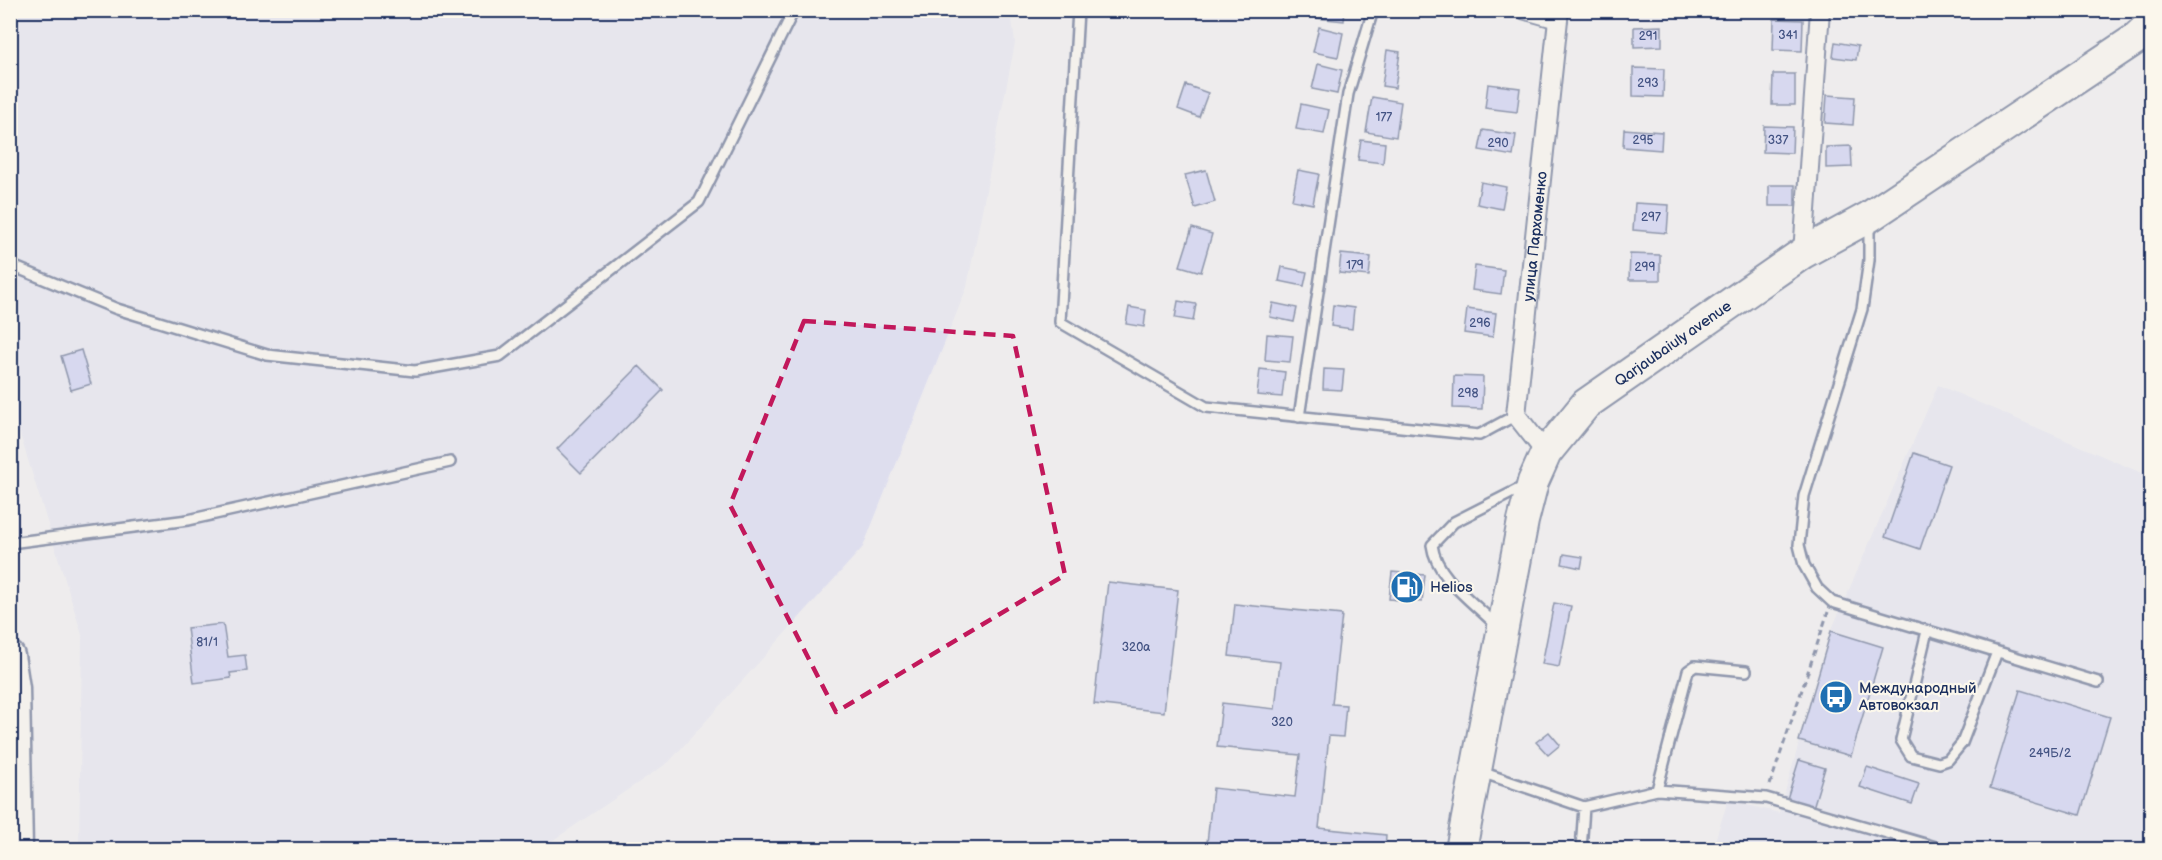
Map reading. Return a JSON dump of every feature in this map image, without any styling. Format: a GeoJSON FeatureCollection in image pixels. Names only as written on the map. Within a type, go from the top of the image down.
{"type":"FeatureCollection","features":[{"type":"Feature","properties":{"kind":"highway","name":"Qarjaubaiuly avenue"},"geometry":{"type":"LineString","coordinates":[[1461,849],[1522,521],[1533,482],[1546,453],[1586,404],[1803,253],[1869,217],[2146,38]]}},
{"type":"Feature","properties":{"kind":"main road"},"geometry":{"type":"LineString","coordinates":[[10,656],[18,849]]}},
{"type":"Feature","properties":{"kind":"street"},"geometry":{"type":"LineString","coordinates":[[1527,10],[1558,15]]}},
{"type":"Feature","properties":{"kind":"street"},"geometry":{"type":"LineString","coordinates":[[1803,253],[1820,10]]}},
{"type":"Feature","properties":{"kind":"street","name":"улица Пархоменко"},"geometry":{"type":"LineString","coordinates":[[1516,415],[1558,15]]}},
{"type":"Feature","properties":{"kind":"street"},"geometry":{"type":"LineString","coordinates":[[1516,415],[1546,453]]}},
{"type":"Feature","properties":{"kind":"lane"},"geometry":{"type":"LineString","coordinates":[[10,265],[117,309],[267,355],[416,371],[500,356],[699,202],[794,10]]}},
{"type":"Feature","properties":{"kind":"lane"},"geometry":{"type":"LineString","coordinates":[[1078,10],[1060,322],[1206,408],[1479,435],[1516,415]]}},
{"type":"Feature","properties":{"kind":"lane"},"geometry":{"type":"LineString","coordinates":[[1299,417],[1348,94],[1374,10]]}},
{"type":"Feature","properties":{"kind":"lane"},"geometry":{"type":"LineString","coordinates":[[1869,217],[1869,260],[1862,309],[1804,496],[1798,545],[1804,565],[1817,588],[1832,602],[2098,682]]}},
{"type":"Feature","properties":{"kind":"lane"},"geometry":{"type":"LineString","coordinates":[[10,543],[188,520],[450,462]]}},
{"type":"Feature","properties":{"kind":"lane"},"geometry":{"type":"LineString","coordinates":[[1502,631],[1441,572],[1434,558],[1432,545],[1454,522],[1533,482]]}},
{"type":"Feature","properties":{"kind":"lane"},"geometry":{"type":"LineString","coordinates":[[1927,631],[1901,740],[1911,756],[1939,763],[1955,753],[1962,743],[1997,652]]}},
{"type":"Feature","properties":{"kind":"lane"},"geometry":{"type":"LineString","coordinates":[[1657,790],[1688,671],[1695,666],[1746,671]]}},
{"type":"Feature","properties":{"kind":"lane"},"geometry":{"type":"LineString","coordinates":[[1476,770],[1584,807],[1657,790],[1766,798],[1946,849]]}},
{"type":"Feature","properties":{"kind":"lane"},"geometry":{"type":"LineString","coordinates":[[1581,849],[1584,807]]}},
{"type":"Feature","properties":{"kind":"path"},"geometry":{"type":"LineString","coordinates":[[1766,798],[1832,602]]}},
{"type":"Feature","properties":{"kind":"highlighted area"},"geometry":{"type":"Polygon","coordinates":[[[804,321],[1013,336],[1065,575],[836,712],[730,505],[804,321]]]}},
{"type":"Feature","properties":{"kind":"shaded area"},"geometry":{"type":"Polygon","coordinates":[[[10,11],[1011,11],[1015,43],[967,287],[863,547],[669,762],[540,849],[79,849],[82,635],[11,405],[10,11]]]}},
{"type":"Feature","properties":{"kind":"shaded area"},"geometry":{"type":"Polygon","coordinates":[[[1938,385],[2151,477],[2151,849],[1712,850],[1728,800],[1779,813],[1831,631],[1938,385]]]}},
{"type":"Feature","properties":{"kind":"building"},"geometry":{"type":"Polygon","coordinates":[[[1317,10],[1345,10],[1344,21],[1316,18],[1317,10]]]}},
{"type":"Feature","properties":{"kind":"building"},"geometry":{"type":"Polygon","coordinates":[[[1774,19],[1803,20],[1802,51],[1773,50],[1774,19]]]}},
{"type":"Feature","properties":{"kind":"building"},"geometry":{"type":"Polygon","coordinates":[[[1662,26],[1662,46],[1634,47],[1634,27],[1662,26]]]}},
{"type":"Feature","properties":{"kind":"building"},"geometry":{"type":"Polygon","coordinates":[[[1319,27],[1343,33],[1338,57],[1313,52],[1319,27]]]}},
{"type":"Feature","properties":{"kind":"building"},"geometry":{"type":"Polygon","coordinates":[[[1835,42],[1858,46],[1856,60],[1833,57],[1835,42]]]}},
{"type":"Feature","properties":{"kind":"building"},"geometry":{"type":"Polygon","coordinates":[[[1387,50],[1400,52],[1395,88],[1382,86],[1387,50]]]}},
{"type":"Feature","properties":{"kind":"building"},"geometry":{"type":"Polygon","coordinates":[[[1318,64],[1342,70],[1337,94],[1312,89],[1318,64]]]}},
{"type":"Feature","properties":{"kind":"building"},"geometry":{"type":"Polygon","coordinates":[[[1633,68],[1664,69],[1663,97],[1633,96],[1633,68]]]}},
{"type":"Feature","properties":{"kind":"building"},"geometry":{"type":"Polygon","coordinates":[[[1773,74],[1795,74],[1795,105],[1772,105],[1773,74]]]}},
{"type":"Feature","properties":{"kind":"building"},"geometry":{"type":"Polygon","coordinates":[[[1488,84],[1520,88],[1517,112],[1485,108],[1488,84]]]}},
{"type":"Feature","properties":{"kind":"building"},"geometry":{"type":"Polygon","coordinates":[[[1186,85],[1208,93],[1199,117],[1178,109],[1186,85]]]}},
{"type":"Feature","properties":{"kind":"building"},"geometry":{"type":"Polygon","coordinates":[[[1827,95],[1855,97],[1853,125],[1825,123],[1827,95]]]}},
{"type":"Feature","properties":{"kind":"building"},"geometry":{"type":"Polygon","coordinates":[[[1372,97],[1401,102],[1396,137],[1366,132],[1372,97]]]}},
{"type":"Feature","properties":{"kind":"building"},"geometry":{"type":"Polygon","coordinates":[[[1301,104],[1329,110],[1324,134],[1296,129],[1301,104]]]}},
{"type":"Feature","properties":{"kind":"building"},"geometry":{"type":"Polygon","coordinates":[[[1764,126],[1793,127],[1792,153],[1763,152],[1764,126]]]}},
{"type":"Feature","properties":{"kind":"building"},"geometry":{"type":"Polygon","coordinates":[[[1624,129],[1662,132],[1661,150],[1623,147],[1624,129]]]}},
{"type":"Feature","properties":{"kind":"building"},"geometry":{"type":"Polygon","coordinates":[[[1483,130],[1516,135],[1513,156],[1479,150],[1483,130]]]}},
{"type":"Feature","properties":{"kind":"building"},"geometry":{"type":"Polygon","coordinates":[[[1361,140],[1385,143],[1383,163],[1358,160],[1361,140]]]}},
{"type":"Feature","properties":{"kind":"building"},"geometry":{"type":"Polygon","coordinates":[[[1851,146],[1852,167],[1826,168],[1826,147],[1851,146]]]}},
{"type":"Feature","properties":{"kind":"building"},"geometry":{"type":"Polygon","coordinates":[[[1206,170],[1215,202],[1195,208],[1185,175],[1206,170]]]}},
{"type":"Feature","properties":{"kind":"building"},"geometry":{"type":"Polygon","coordinates":[[[1298,170],[1319,174],[1313,204],[1292,200],[1298,170]]]}},
{"type":"Feature","properties":{"kind":"building"},"geometry":{"type":"Polygon","coordinates":[[[1481,182],[1506,187],[1502,209],[1477,204],[1481,182]]]}},
{"type":"Feature","properties":{"kind":"building"},"geometry":{"type":"Polygon","coordinates":[[[1769,185],[1795,185],[1795,206],[1769,206],[1769,185]]]}},
{"type":"Feature","properties":{"kind":"building"},"geometry":{"type":"Polygon","coordinates":[[[1635,203],[1669,205],[1667,233],[1633,230],[1635,203]]]}},
{"type":"Feature","properties":{"kind":"building"},"geometry":{"type":"Polygon","coordinates":[[[1192,228],[1212,234],[1201,272],[1180,266],[1192,228]]]}},
{"type":"Feature","properties":{"kind":"building"},"geometry":{"type":"Polygon","coordinates":[[[1341,254],[1371,257],[1369,276],[1339,273],[1341,254]]]}},
{"type":"Feature","properties":{"kind":"building"},"geometry":{"type":"Polygon","coordinates":[[[1630,254],[1660,255],[1660,280],[1629,280],[1630,254]]]}},
{"type":"Feature","properties":{"kind":"building"},"geometry":{"type":"Polygon","coordinates":[[[1475,266],[1504,270],[1501,294],[1472,290],[1475,266]]]}},
{"type":"Feature","properties":{"kind":"building"},"geometry":{"type":"Polygon","coordinates":[[[1282,267],[1307,272],[1304,286],[1279,281],[1282,267]]]}},
{"type":"Feature","properties":{"kind":"building"},"geometry":{"type":"Polygon","coordinates":[[[1178,301],[1196,304],[1193,321],[1175,318],[1178,301]]]}},
{"type":"Feature","properties":{"kind":"building"},"geometry":{"type":"Polygon","coordinates":[[[1273,303],[1297,308],[1294,322],[1270,317],[1273,303]]]}},
{"type":"Feature","properties":{"kind":"building"},"geometry":{"type":"Polygon","coordinates":[[[1333,305],[1354,308],[1352,329],[1331,326],[1333,305]]]}},
{"type":"Feature","properties":{"kind":"building"},"geometry":{"type":"Polygon","coordinates":[[[1129,307],[1146,310],[1144,327],[1126,324],[1129,307]]]}},
{"type":"Feature","properties":{"kind":"building"},"geometry":{"type":"Polygon","coordinates":[[[1467,309],[1496,313],[1493,337],[1464,333],[1467,309]]]}},
{"type":"Feature","properties":{"kind":"building"},"geometry":{"type":"Polygon","coordinates":[[[1267,334],[1293,336],[1290,362],[1265,360],[1267,334]]]}},
{"type":"Feature","properties":{"kind":"building"},"geometry":{"type":"Polygon","coordinates":[[[81,350],[91,384],[71,390],[61,356],[81,350]]]}},
{"type":"Feature","properties":{"kind":"building"},"geometry":{"type":"Polygon","coordinates":[[[639,366],[663,390],[581,473],[557,449],[639,366]]]}},
{"type":"Feature","properties":{"kind":"building"},"geometry":{"type":"Polygon","coordinates":[[[1260,369],[1285,372],[1282,397],[1257,395],[1260,369]]]}},
{"type":"Feature","properties":{"kind":"building"},"geometry":{"type":"Polygon","coordinates":[[[1324,369],[1344,370],[1342,390],[1323,389],[1324,369]]]}},
{"type":"Feature","properties":{"kind":"building"},"geometry":{"type":"Polygon","coordinates":[[[1454,376],[1483,377],[1482,409],[1453,408],[1454,376]]]}},
{"type":"Feature","properties":{"kind":"building"},"geometry":{"type":"Polygon","coordinates":[[[1914,453],[1949,465],[1920,549],[1885,537],[1914,453]]]}},
{"type":"Feature","properties":{"kind":"building"},"geometry":{"type":"Polygon","coordinates":[[[1564,554],[1583,557],[1581,568],[1562,564],[1564,554]]]}},
{"type":"Feature","properties":{"kind":"building","name":"Helios"},"geometry":{"type":"Polygon","coordinates":[[[1392,572],[1425,575],[1422,602],[1389,599],[1392,572]]]}},
{"type":"Feature","properties":{"kind":"building"},"geometry":{"type":"Polygon","coordinates":[[[1108,582],[1178,590],[1164,712],[1094,704],[1108,582]]]}},
{"type":"Feature","properties":{"kind":"building"},"geometry":{"type":"Polygon","coordinates":[[[1554,603],[1571,606],[1559,667],[1542,664],[1554,603]]]}},
{"type":"Feature","properties":{"kind":"building"},"geometry":{"type":"Polygon","coordinates":[[[1235,604],[1342,615],[1332,704],[1346,705],[1343,737],[1329,736],[1319,828],[1386,835],[1385,850],[1224,850],[1225,845],[1207,843],[1213,788],[1295,797],[1300,755],[1217,747],[1222,703],[1275,709],[1280,662],[1229,656],[1235,604]]]}},
{"type":"Feature","properties":{"kind":"building"},"geometry":{"type":"Polygon","coordinates":[[[223,624],[228,657],[245,655],[247,671],[230,673],[231,678],[194,683],[187,628],[223,624]]]}},
{"type":"Feature","properties":{"kind":"building"},"geometry":{"type":"Polygon","coordinates":[[[1831,631],[1883,647],[1851,756],[1799,741],[1831,631]]]}},
{"type":"Feature","properties":{"kind":"building"},"geometry":{"type":"Polygon","coordinates":[[[2020,690],[2110,717],[2080,815],[1990,788],[2020,690]]]}},
{"type":"Feature","properties":{"kind":"building"},"geometry":{"type":"Polygon","coordinates":[[[1549,732],[1560,745],[1548,755],[1536,742],[1549,732]]]}},
{"type":"Feature","properties":{"kind":"building"},"geometry":{"type":"Polygon","coordinates":[[[1799,760],[1825,768],[1812,811],[1786,802],[1799,760]]]}},
{"type":"Feature","properties":{"kind":"building"},"geometry":{"type":"Polygon","coordinates":[[[1867,767],[1919,784],[1912,804],[1860,787],[1867,767]]]}},
{"type":"Feature","properties":{"kind":"place","name":"Helios"},"geometry":{"type":"Point","coordinates":[1407,587]}},
{"type":"Feature","properties":{"kind":"place","name":"Международный Автовокзал"},"geometry":{"type":"Point","coordinates":[1836,697]}}]}
